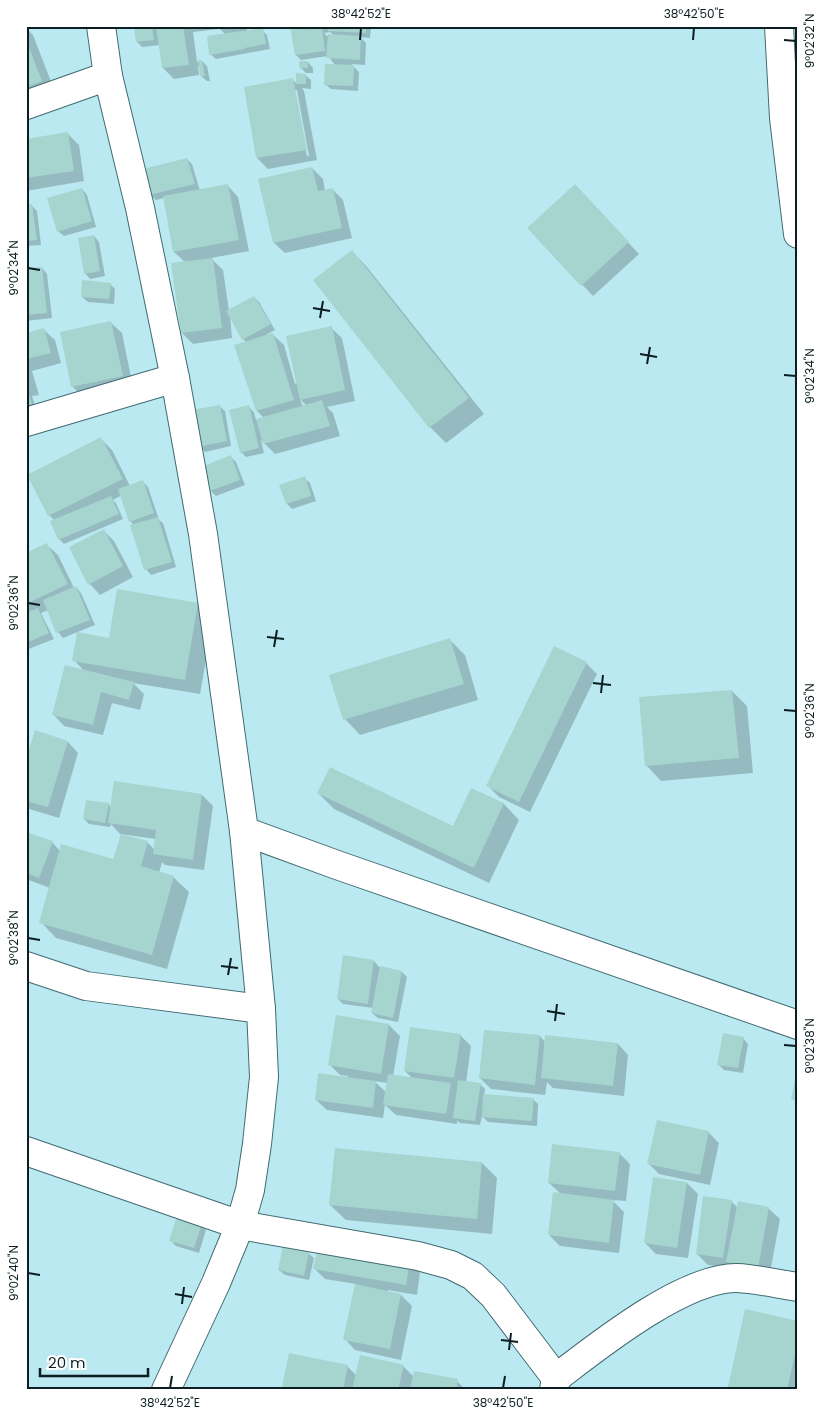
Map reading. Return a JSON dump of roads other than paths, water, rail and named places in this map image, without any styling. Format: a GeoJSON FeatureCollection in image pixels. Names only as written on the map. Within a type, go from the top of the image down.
{"type":"FeatureCollection","features":[{"type":"Feature","properties":{"kind":"street"},"geometry":{"type":"LineString","coordinates":[[101,26],[108,76],[140,208],[175,378],[203,534],[244,831],[261,1009],[264,1077],[250,1190],[240,1224],[216,1283],[166,1390]]}},
{"type":"Feature","properties":{"kind":"street"},"geometry":{"type":"LineString","coordinates":[[779,26],[784,118],[798,234]]}},
{"type":"Feature","properties":{"kind":"street"},"geometry":{"type":"LineString","coordinates":[[26,106],[108,76]]}},
{"type":"Feature","properties":{"kind":"street"},"geometry":{"type":"LineString","coordinates":[[26,422],[175,378]]}},
{"type":"Feature","properties":{"kind":"street"},"geometry":{"type":"LineString","coordinates":[[244,831],[798,1025]]}},
{"type":"Feature","properties":{"kind":"street"},"geometry":{"type":"LineString","coordinates":[[26,966],[86,986],[261,1009]]}},
{"type":"Feature","properties":{"kind":"street"},"geometry":{"type":"LineString","coordinates":[[26,1151],[240,1224],[418,1256],[451,1264],[473,1276],[493,1294],[555,1384],[599,1345],[638,1318],[680,1295],[709,1282],[736,1278],[798,1287]]}}]}
